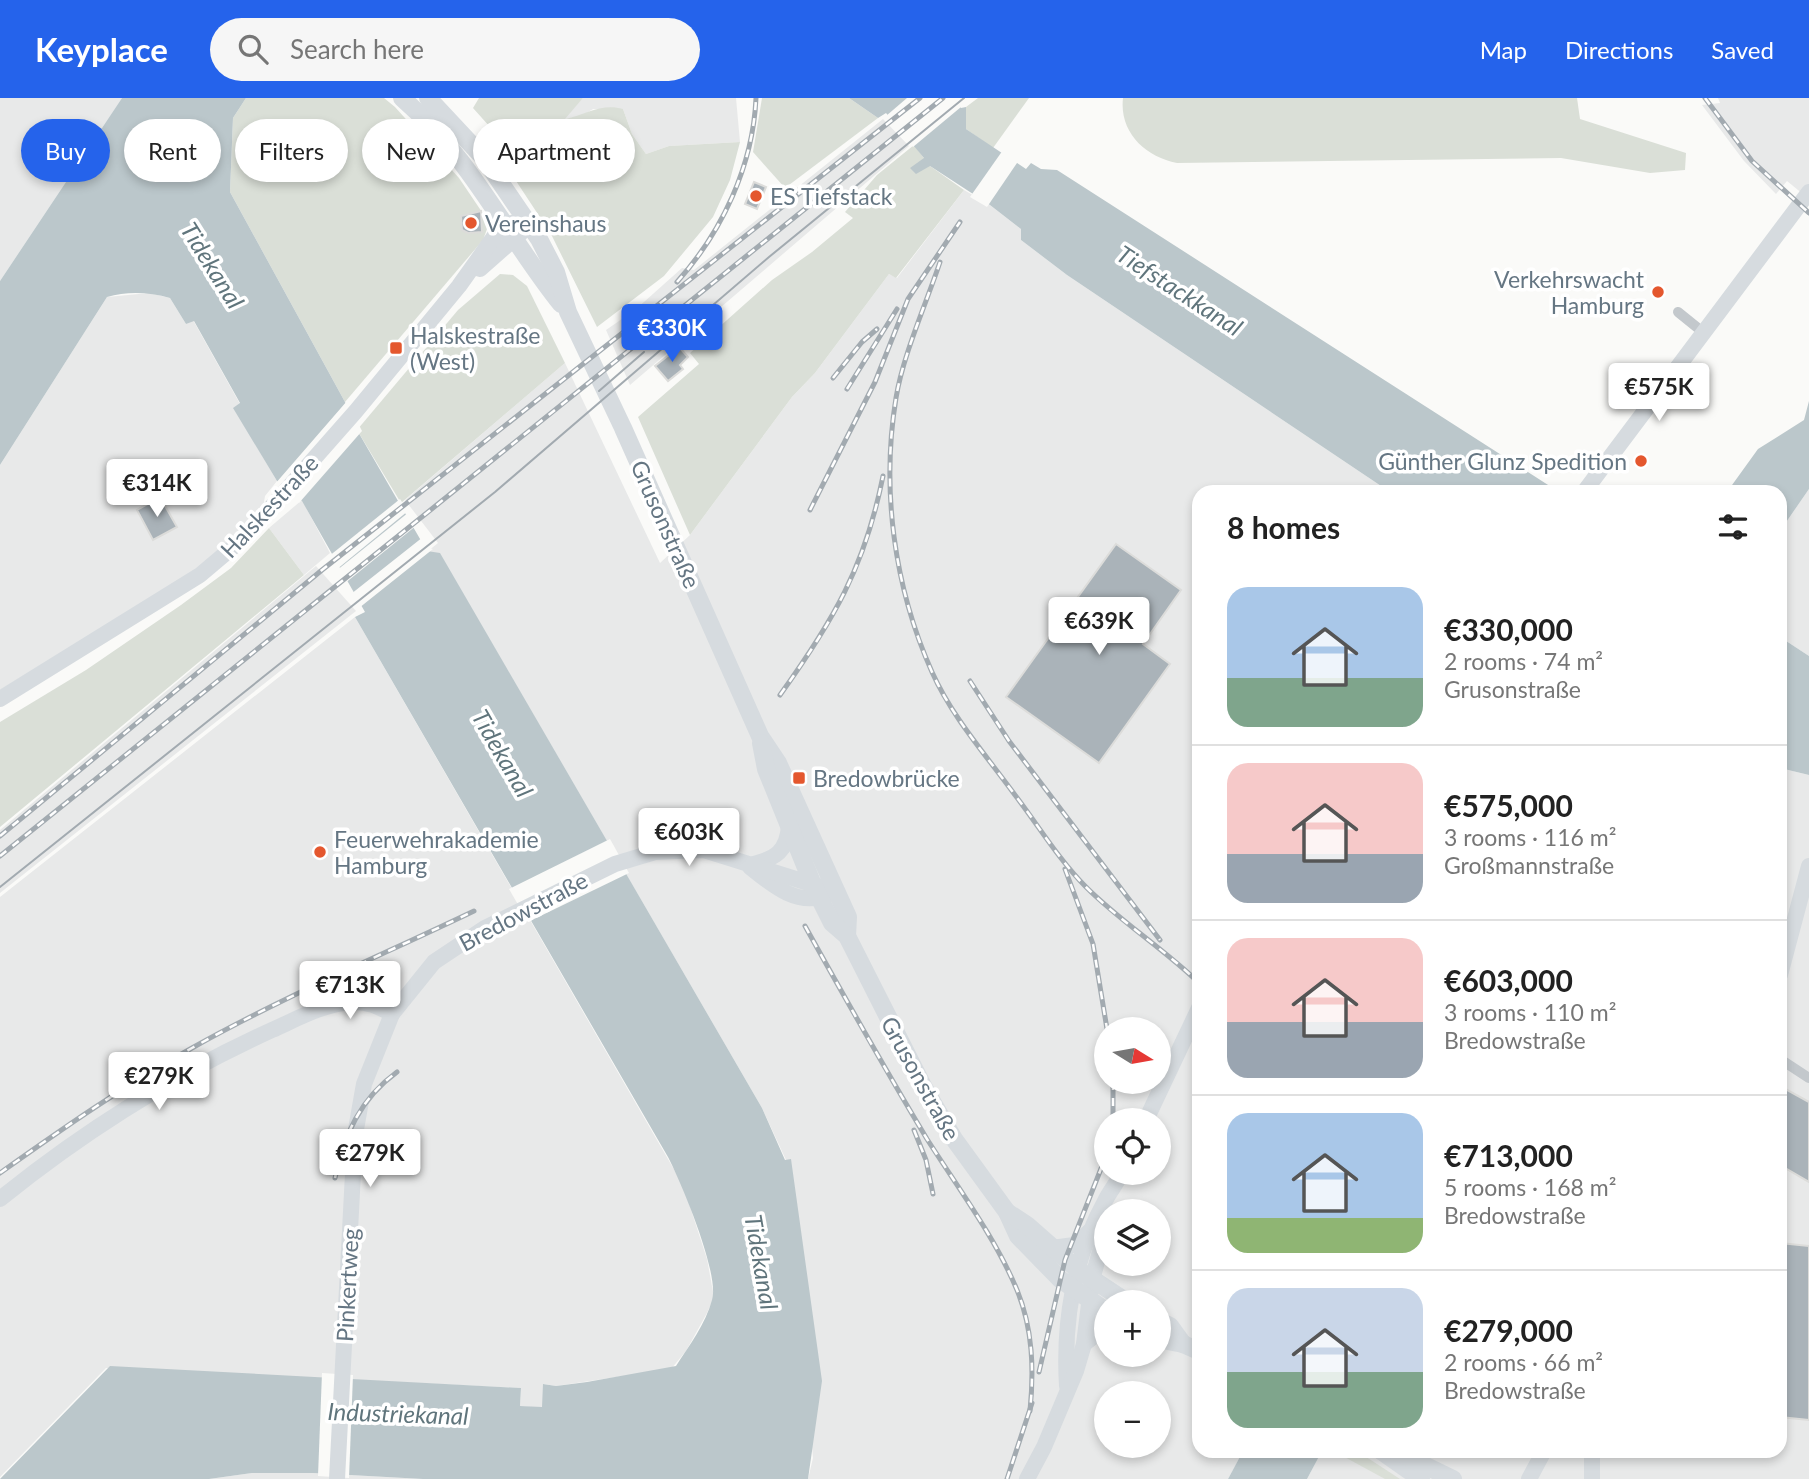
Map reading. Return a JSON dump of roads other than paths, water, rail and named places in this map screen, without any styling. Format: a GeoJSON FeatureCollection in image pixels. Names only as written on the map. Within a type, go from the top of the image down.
{"type":"FeatureCollection","features":[{"type":"Feature","properties":{"kind":"main road","name":"Grusonstraße"},"geometry":{"type":"LineString","coordinates":[[421,100],[483,157],[528,222],[556,272],[568,312],[628,439],[760,736],[778,763],[823,891]]}},
{"type":"Feature","properties":{"kind":"main road","name":"Grusonstraße"},"geometry":{"type":"LineString","coordinates":[[421,100],[541,279],[568,312]]}},
{"type":"Feature","properties":{"kind":"main road","name":"Grusonstraße"},"geometry":{"type":"LineString","coordinates":[[760,736],[766,769],[789,827],[823,891],[848,917],[847,936],[902,1047],[954,1139],[1007,1212],[1018,1236],[1041,1262],[1072,1289],[1094,1303]]}},
{"type":"Feature","properties":{"kind":"main road","name":"Grusonstraße"},"geometry":{"type":"LineString","coordinates":[[1007,1212],[1027,1225],[1077,1269],[1108,1290]]}},
{"type":"Feature","properties":{"kind":"main road"},"geometry":{"type":"LineString","coordinates":[[1171,1327],[1191,1348]]}},
{"type":"Feature","properties":{"kind":"main road"},"geometry":{"type":"LineString","coordinates":[[1171,1343],[1191,1348]]}},
{"type":"Feature","properties":{"kind":"main road"},"geometry":{"type":"LineString","coordinates":[[1391,1458],[1421,1479]]}},
{"type":"Feature","properties":{"kind":"main road"},"geometry":{"type":"LineString","coordinates":[[1410,1458],[1453,1479]]}},
{"type":"Feature","properties":{"kind":"street"},"geometry":{"type":"LineString","coordinates":[[1589,485],[1809,192]]}},
{"type":"Feature","properties":{"kind":"street"},"geometry":{"type":"LineString","coordinates":[[512,232],[528,222]]}},
{"type":"Feature","properties":{"kind":"street","name":"Halskestraße"},"geometry":{"type":"LineString","coordinates":[[0,699],[200,575],[245,537],[284,496],[356,411],[459,286],[496,234],[512,232]]}},
{"type":"Feature","properties":{"kind":"street"},"geometry":{"type":"LineString","coordinates":[[1678,312],[1704,333]]}},
{"type":"Feature","properties":{"kind":"street"},"geometry":{"type":"LineString","coordinates":[[748,865],[779,854],[786,842],[789,827]]}},
{"type":"Feature","properties":{"kind":"street","name":"Bredowstraße"},"geometry":{"type":"LineString","coordinates":[[392,1014],[434,962],[460,942],[513,913],[631,858],[654,852],[704,850],[748,865],[773,870],[823,891]]}},
{"type":"Feature","properties":{"kind":"street"},"geometry":{"type":"LineString","coordinates":[[1787,949],[1809,866]]}},
{"type":"Feature","properties":{"kind":"street"},"geometry":{"type":"LineString","coordinates":[[0,1199],[123,1111],[229,1050],[333,1005],[364,1002],[392,1014]]}},
{"type":"Feature","properties":{"kind":"street","name":"Pinkertweg"},"geometry":{"type":"LineString","coordinates":[[337,1479],[357,1114],[371,1061],[392,1014]]}},
{"type":"Feature","properties":{"kind":"street"},"geometry":{"type":"LineString","coordinates":[[1152,1108],[1192,1023]]}},
{"type":"Feature","properties":{"kind":"street"},"geometry":{"type":"LineString","coordinates":[[1787,1064],[1809,1078]]}},
{"type":"Feature","properties":{"kind":"street"},"geometry":{"type":"LineString","coordinates":[[1052,1248],[1074,1245],[1094,1232]]}},
{"type":"Feature","properties":{"kind":"street"},"geometry":{"type":"LineString","coordinates":[[1067,1388],[1065,1362],[1072,1289],[1077,1269],[1094,1238]]}},
{"type":"Feature","properties":{"kind":"street"},"geometry":{"type":"LineString","coordinates":[[1027,1479],[1061,1411],[1067,1388],[1076,1371],[1084,1344],[1094,1265]]}},
{"type":"Feature","properties":{"kind":"street"},"geometry":{"type":"LineString","coordinates":[[1084,1344],[1094,1336]]}},
{"type":"Feature","properties":{"kind":"street"},"geometry":{"type":"LineString","coordinates":[[1530,1479],[1540,1458]]}},
{"type":"Feature","properties":{"kind":"street"},"geometry":{"type":"LineString","coordinates":[[1592,1458],[1592,1479]]}},
{"type":"Feature","properties":{"kind":"water"},"geometry":{"type":"Polygon","coordinates":[[[122,98],[246,98],[233,118],[230,192],[345,402],[357,430],[427,551],[440,553],[762,1108],[785,1160],[791,1159],[822,1381],[808,1479],[423,1479],[313,1473],[252,1473],[209,1479],[0,1479],[110,1366],[521,1388],[520,1406],[542,1407],[543,1384],[556,1386],[587,1382],[676,1366],[701,1326],[712,1300],[713,1287],[705,1250],[690,1206],[668,1157],[355,617],[365,612],[302,501],[277,481],[233,408],[240,403],[194,321],[186,324],[170,298],[138,293],[107,297],[0,465],[0,281],[66,182],[110,182],[108,119],[122,98]]]}},
{"type":"Feature","properties":{"kind":"water","name":"Tiefstackkanal"},"geometry":{"type":"Polygon","coordinates":[[[849,98],[953,98],[961,108],[966,107],[966,129],[1026,169],[1031,163],[1041,169],[1057,170],[1548,485],[1380,485],[1067,275],[1021,240],[1021,229],[990,205],[930,166],[916,174],[910,168],[924,158],[886,113],[878,118],[849,98]]]}},
{"type":"Feature","properties":{"kind":"water"},"geometry":{"type":"Polygon","coordinates":[[[1809,401],[1809,489],[1787,521],[1787,485],[1732,485],[1758,449],[1804,420],[1809,401]]]}},
{"type":"Feature","properties":{"kind":"water"},"geometry":{"type":"Polygon","coordinates":[[[1787,642],[1809,656],[1809,775],[1787,770],[1787,642]]]}},
{"type":"Feature","properties":{"kind":"water"},"geometry":{"type":"Polygon","coordinates":[[[1239,1458],[1318,1458],[1307,1479],[1228,1479],[1239,1458]]]}},
{"type":"Feature","properties":{"kind":"tram line"},"geometry":{"type":"LineString","coordinates":[[0,887],[495,492],[769,257],[964,98]]}},
{"type":"Feature","properties":{"kind":"tram line"},"geometry":{"type":"LineString","coordinates":[[599,391],[644,352]]}},
{"type":"Feature","properties":{"kind":"railway"},"geometry":{"type":"LineString","coordinates":[[677,282],[708,242],[732,197],[749,148],[756,98]]}},
{"type":"Feature","properties":{"kind":"railway"},"geometry":{"type":"LineString","coordinates":[[0,836],[322,570],[920,98]]}},
{"type":"Feature","properties":{"kind":"railway"},"geometry":{"type":"LineString","coordinates":[[0,856],[943,98]]}},
{"type":"Feature","properties":{"kind":"railway"},"geometry":{"type":"LineString","coordinates":[[1705,98],[1752,161],[1809,213]]}},
{"type":"Feature","properties":{"kind":"railway"},"geometry":{"type":"LineString","coordinates":[[810,510],[875,382],[908,299],[960,222]]}},
{"type":"Feature","properties":{"kind":"railway"},"geometry":{"type":"LineString","coordinates":[[940,262],[904,365],[896,398],[890,467],[894,537],[908,606],[919,640],[940,689],[959,720],[1067,865],[1099,900],[1192,977]]}},
{"type":"Feature","properties":{"kind":"railway"},"geometry":{"type":"LineString","coordinates":[[847,389],[897,309]]}},
{"type":"Feature","properties":{"kind":"railway"},"geometry":{"type":"LineString","coordinates":[[833,378],[862,342],[877,329]]}},
{"type":"Feature","properties":{"kind":"railway"},"geometry":{"type":"LineString","coordinates":[[780,695],[816,642],[845,592],[867,538],[883,476]]}},
{"type":"Feature","properties":{"kind":"railway"},"geometry":{"type":"LineString","coordinates":[[970,681],[1009,741],[1160,940]]}},
{"type":"Feature","properties":{"kind":"railway"},"geometry":{"type":"LineString","coordinates":[[1065,869],[1093,944],[1105,1017]]}},
{"type":"Feature","properties":{"kind":"railway"},"geometry":{"type":"LineString","coordinates":[[0,1173],[118,1092],[226,1029],[474,911]]}},
{"type":"Feature","properties":{"kind":"railway"},"geometry":{"type":"LineString","coordinates":[[805,926],[911,1113],[987,1232],[1008,1270],[1022,1305],[1029,1335],[1032,1365],[1030,1411]]}},
{"type":"Feature","properties":{"kind":"railway"},"geometry":{"type":"LineString","coordinates":[[335,1178],[343,1147],[363,1106],[397,1072]]}},
{"type":"Feature","properties":{"kind":"railway"},"geometry":{"type":"LineString","coordinates":[[1113,1094],[1113,1108]]}},
{"type":"Feature","properties":{"kind":"railway"},"geometry":{"type":"LineString","coordinates":[[914,1130],[926,1160],[933,1194]]}},
{"type":"Feature","properties":{"kind":"railway"},"geometry":{"type":"LineString","coordinates":[[1039,1372],[1065,1260],[1095,1185]]}},
{"type":"Feature","properties":{"kind":"railway"},"geometry":{"type":"LineString","coordinates":[[1007,1479],[1032,1403]]}},
{"type":"Feature","properties":{"kind":"place","name":"ES Tiefstack"},"geometry":{"type":"Point","coordinates":[756,196]}},
{"type":"Feature","properties":{"kind":"place","name":"Vereinshaus"},"geometry":{"type":"Point","coordinates":[471,223]}},
{"type":"Feature","properties":{"kind":"place","name":"Verkehrswacht Hamburg"},"geometry":{"type":"Point","coordinates":[1658,292]}},
{"type":"Feature","properties":{"kind":"place","name":"Halskestraße (West)"},"geometry":{"type":"Point","coordinates":[396,348]}},
{"type":"Feature","properties":{"kind":"place","name":"Günther Glunz Spedition"},"geometry":{"type":"Point","coordinates":[1641,461]}},
{"type":"Feature","properties":{"kind":"place","name":"Bredowbrücke"},"geometry":{"type":"Point","coordinates":[799,778]}},
{"type":"Feature","properties":{"kind":"place","name":"Feuerwehrakademie Hamburg"},"geometry":{"type":"Point","coordinates":[320,852]}},
{"type":"Feature","properties":{"kind":"water label","name":"Tidekanal"},"geometry":{"type":"Point","coordinates":[213,265]}},
{"type":"Feature","properties":{"kind":"water label","name":"Tidekanal"},"geometry":{"type":"Point","coordinates":[503,753]}},
{"type":"Feature","properties":{"kind":"water label","name":"Tidekanal"},"geometry":{"type":"Point","coordinates":[762,1262]}},
{"type":"Feature","properties":{"kind":"water label","name":"Industriekanal"},"geometry":{"type":"Point","coordinates":[398,1413]}}]}
